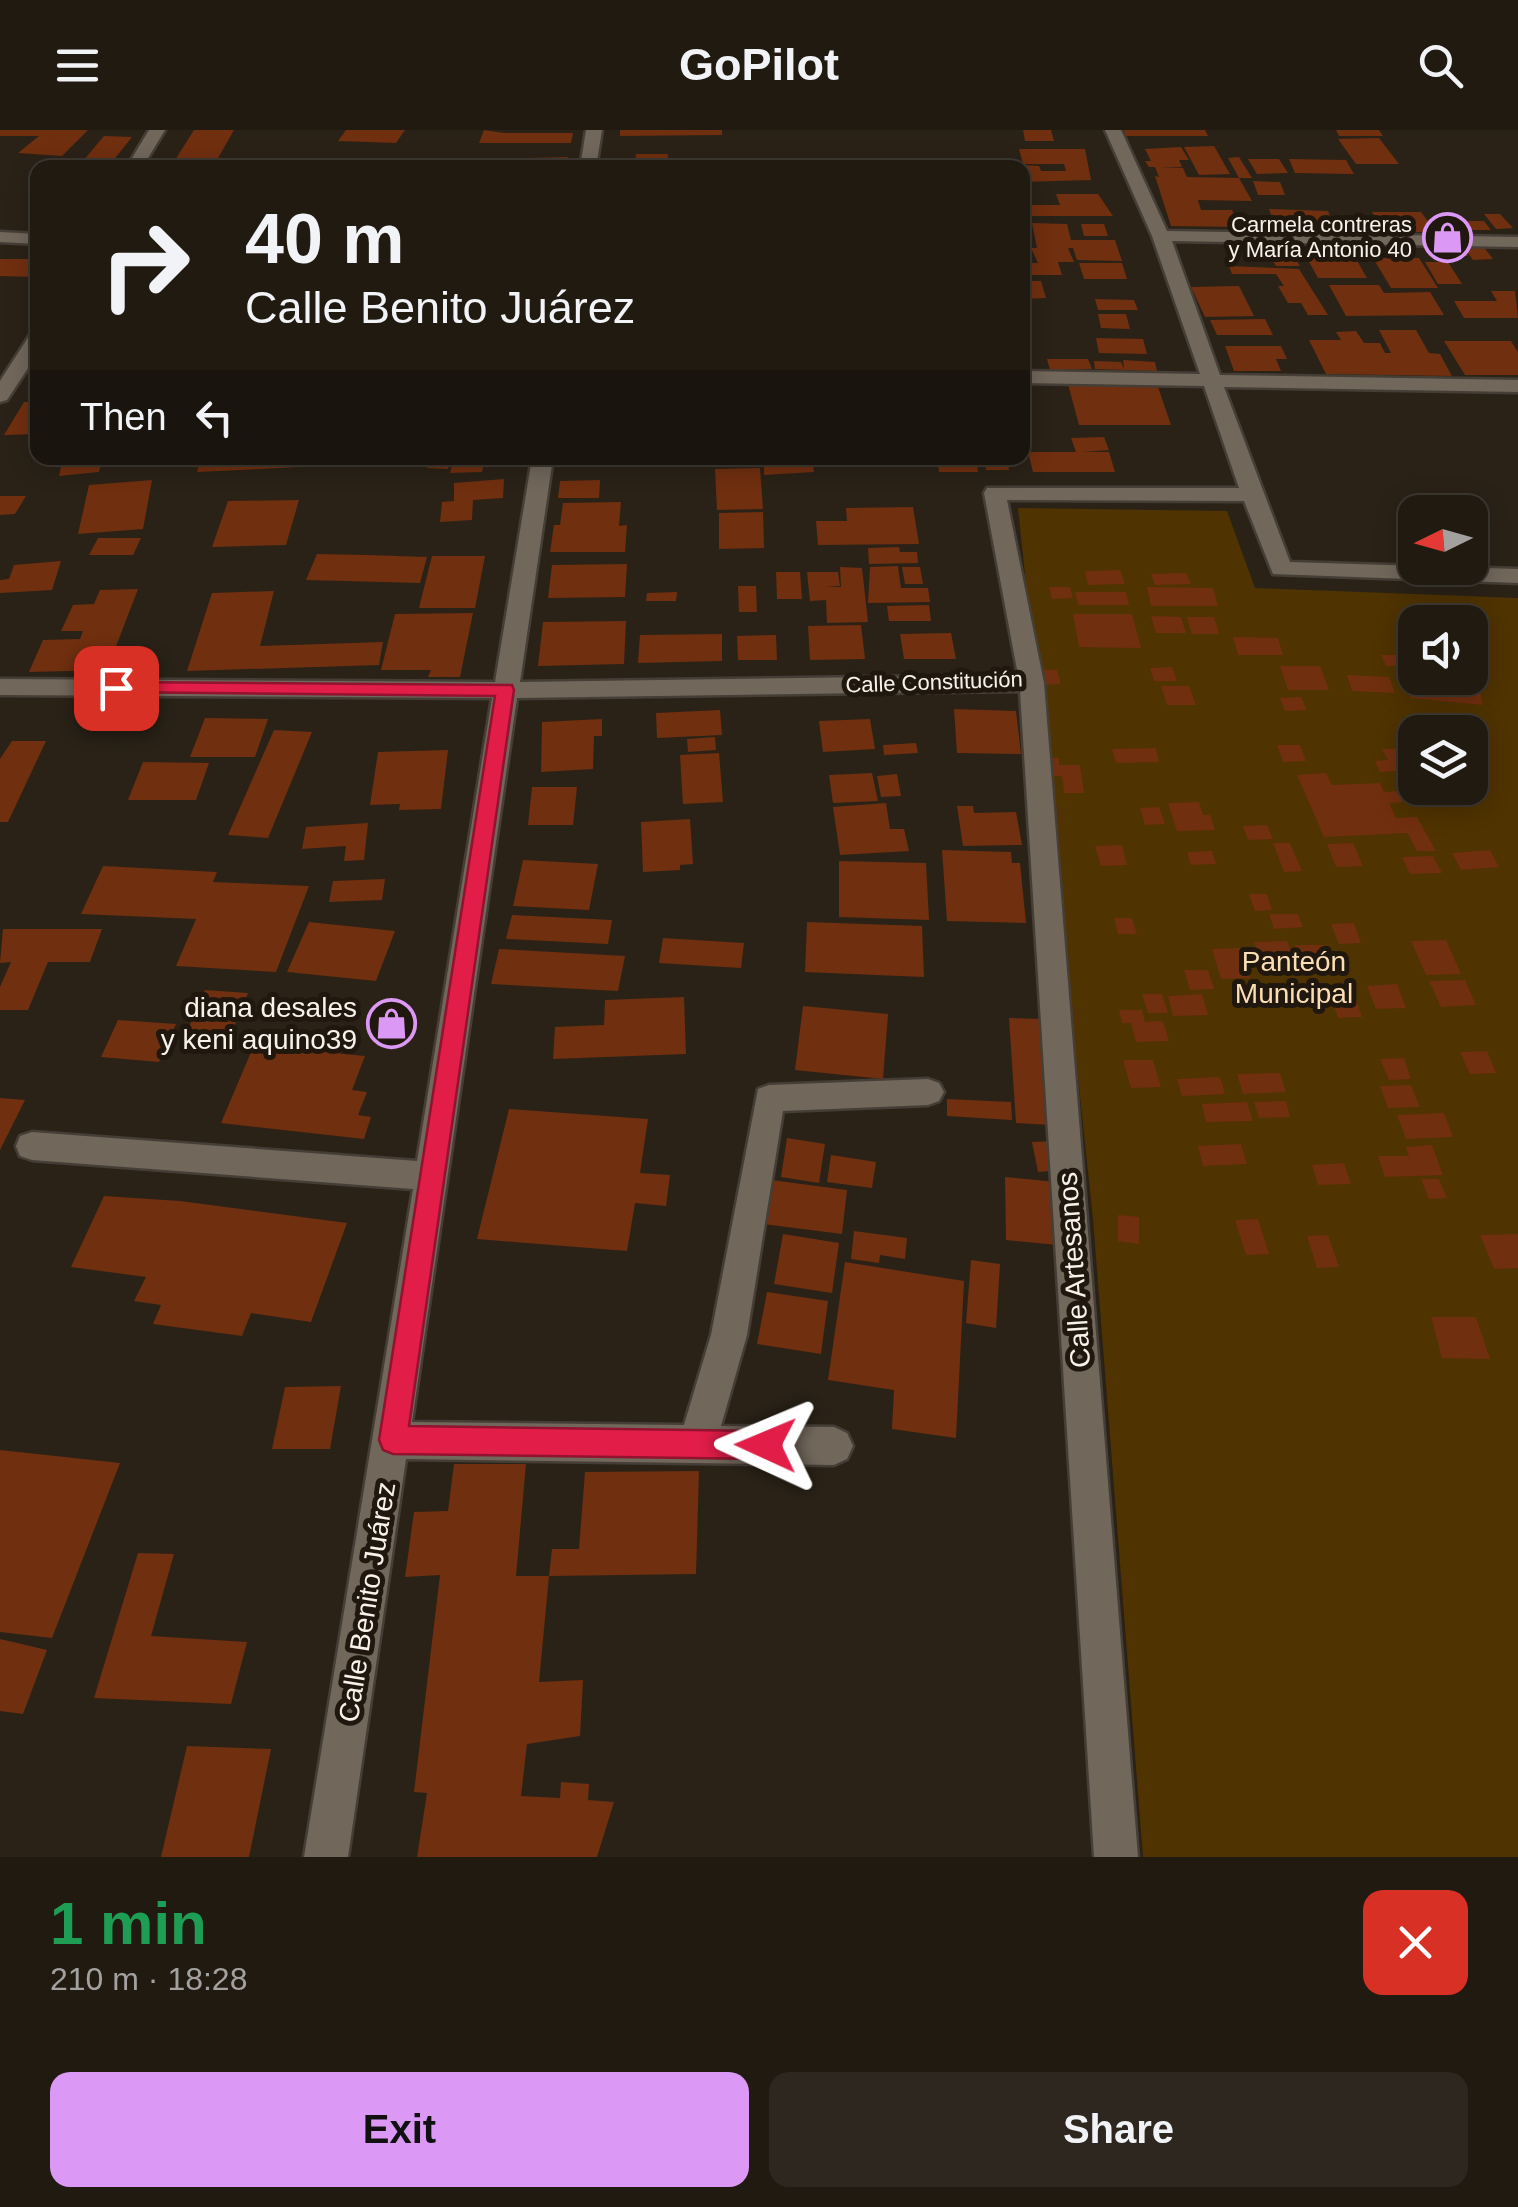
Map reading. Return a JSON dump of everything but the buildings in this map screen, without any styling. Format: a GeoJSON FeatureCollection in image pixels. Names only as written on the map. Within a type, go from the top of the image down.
{"type":"FeatureCollection","features":[{"type":"Feature","properties":{"kind":"street"},"geometry":{"type":"LineString","coordinates":[[139,160],[157,130]]}},
{"type":"Feature","properties":{"kind":"street"},"geometry":{"type":"LineString","coordinates":[[589,160],[594,130]]}},
{"type":"Feature","properties":{"kind":"street"},"geometry":{"type":"LineString","coordinates":[[1113,130],[1161,236],[1282,569],[1518,576]]}},
{"type":"Feature","properties":{"kind":"street"},"geometry":{"type":"LineString","coordinates":[[1161,236],[1518,242]]}},
{"type":"Feature","properties":{"kind":"street"},"geometry":{"type":"LineString","coordinates":[[0,237],[30,239]]}},
{"type":"Feature","properties":{"kind":"street"},"geometry":{"type":"LineString","coordinates":[[0,396],[30,359]]}},
{"type":"Feature","properties":{"kind":"street"},"geometry":{"type":"LineString","coordinates":[[1030,377],[1518,386]]}},
{"type":"Feature","properties":{"kind":"street","name":"Calle Benito Juárez"},"geometry":{"type":"LineString","coordinates":[[326,1857],[541,465]]}},
{"type":"Feature","properties":{"kind":"street","name":"Calle Constitución"},"geometry":{"type":"LineString","coordinates":[[0,687],[505,690],[1032,683],[995,493],[1252,495]]}},
{"type":"Feature","properties":{"kind":"street","name":"Calle Artesanos"},"geometry":{"type":"LineString","coordinates":[[1032,683],[1116,1857]]}},
{"type":"Feature","properties":{"kind":"street"},"geometry":{"type":"LineString","coordinates":[[697,1444],[729,1335],[769,1098],[928,1092]]}},
{"type":"Feature","properties":{"kind":"street"},"geometry":{"type":"LineString","coordinates":[[32,1146],[432,1176]]}},
{"type":"Feature","properties":{"kind":"street"},"geometry":{"type":"LineString","coordinates":[[393,1440],[834,1446]]}},
{"type":"Feature","properties":{"kind":"green space","name":"Panteón Municipal"},"geometry":{"type":"Polygon","coordinates":[[[1018,508],[1227,511],[1255,588],[1518,598],[1518,1857],[1143,1857],[1093,1219],[1018,508]]]}},
{"type":"Feature","properties":{"kind":"place","name":"Carmela contreras y María Antonio 40"},"geometry":{"type":"Point","coordinates":[1447,237]}},
{"type":"Feature","properties":{"kind":"place","name":"diana desales y keni aquino39"},"geometry":{"type":"Point","coordinates":[392,1023]}},
{"type":"Feature","properties":{"kind":"route"},"geometry":{"type":"LineString","coordinates":[[116,688],[505,690],[393,1440],[766,1445]]}}]}
